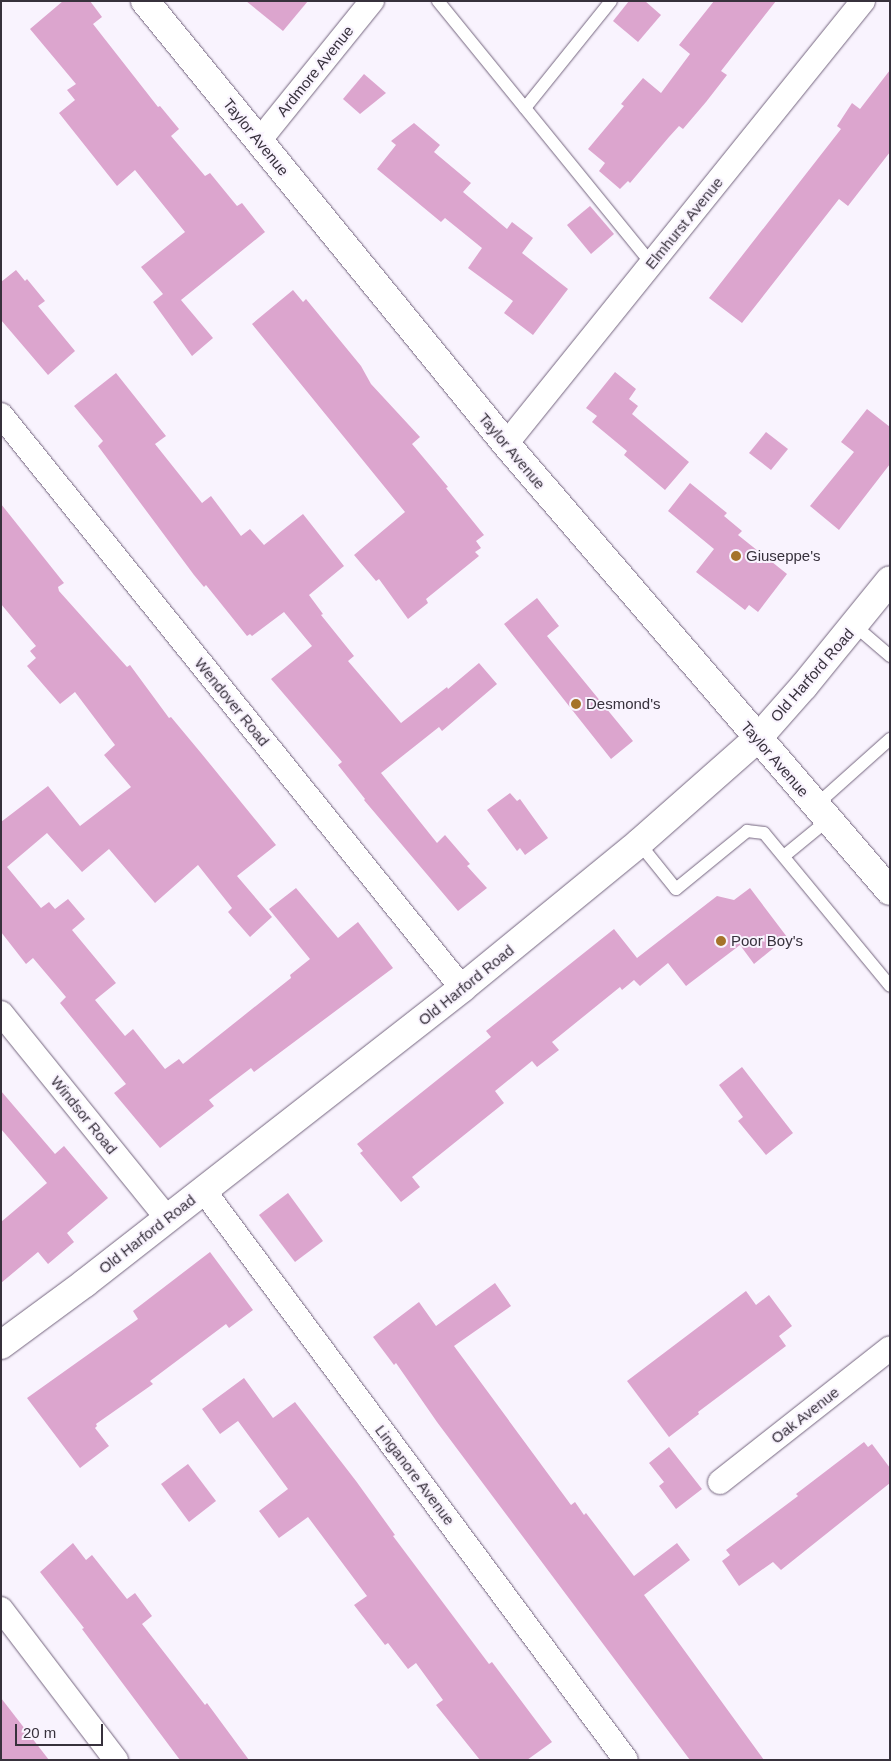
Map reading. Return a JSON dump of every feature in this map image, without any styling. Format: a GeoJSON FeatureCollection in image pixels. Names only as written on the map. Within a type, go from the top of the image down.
{"type":"FeatureCollection","features":[{"type":"Feature","properties":{"kind":"street","name":"Taylor Avenue"},"geometry":{"type":"LineString","coordinates":[[146,1],[506,444],[890,892]]}},
{"type":"Feature","properties":{"kind":"street","name":"Ardmore Avenue"},"geometry":{"type":"LineString","coordinates":[[259,141],[372,1]]}},
{"type":"Feature","properties":{"kind":"street","name":"Elmhurst Avenue"},"geometry":{"type":"LineString","coordinates":[[506,444],[863,1]]}},
{"type":"Feature","properties":{"kind":"street","name":"Wendover Road"},"geometry":{"type":"LineString","coordinates":[[1,415],[462,988]]}},
{"type":"Feature","properties":{"kind":"street","name":"Old Harford Road"},"geometry":{"type":"LineString","coordinates":[[1,1345],[85,1283],[166,1217],[204,1191],[462,988],[639,843],[758,738],[890,580]]}},
{"type":"Feature","properties":{"kind":"street","name":"Windsor Road"},"geometry":{"type":"LineString","coordinates":[[1,1013],[166,1217]]}},
{"type":"Feature","properties":{"kind":"street","name":"Linganore Avenue"},"geometry":{"type":"LineString","coordinates":[[204,1191],[626,1760]]}},
{"type":"Feature","properties":{"kind":"street","name":"Oak Avenue"},"geometry":{"type":"LineString","coordinates":[[720,1482],[890,1348]]}},
{"type":"Feature","properties":{"kind":"street"},"geometry":{"type":"LineString","coordinates":[[1,1609],[116,1760]]}},
{"type":"Feature","properties":{"kind":"lane"},"geometry":{"type":"LineString","coordinates":[[438,1],[651,264]]}},
{"type":"Feature","properties":{"kind":"lane"},"geometry":{"type":"LineString","coordinates":[[525,108],[611,1]]}},
{"type":"Feature","properties":{"kind":"lane"},"geometry":{"type":"LineString","coordinates":[[854,625],[890,656]]}},
{"type":"Feature","properties":{"kind":"lane"},"geometry":{"type":"LineString","coordinates":[[784,856],[890,740]]}},
{"type":"Feature","properties":{"kind":"lane"},"geometry":{"type":"LineString","coordinates":[[639,843],[676,889],[747,831],[764,833],[890,986]]}},
{"type":"Feature","properties":{"kind":"building"},"geometry":{"type":"Polygon","coordinates":[[[63,1],[90,1],[102,17],[93,24],[158,107],[160,106],[179,129],[171,136],[205,176],[210,173],[237,206],[242,203],[265,232],[181,300],[213,338],[192,356],[153,302],[163,294],[141,267],[185,232],[135,170],[117,186],[59,113],[75,100],[67,90],[76,84],[30,29],[63,1]]]}},
{"type":"Feature","properties":{"kind":"building"},"geometry":{"type":"Polygon","coordinates":[[[246,1],[308,1],[283,31],[246,1]]]}},
{"type":"Feature","properties":{"kind":"building"},"geometry":{"type":"Polygon","coordinates":[[[629,1],[645,1],[661,15],[638,42],[613,21],[629,1]]]}},
{"type":"Feature","properties":{"kind":"building"},"geometry":{"type":"Polygon","coordinates":[[[714,1],[776,1],[721,71],[727,75],[706,102],[683,129],[679,126],[630,183],[628,181],[620,189],[599,171],[605,163],[588,149],[624,106],[621,104],[643,78],[661,93],[690,54],[679,45],[714,1]]]}},
{"type":"Feature","properties":{"kind":"building"},"geometry":{"type":"Polygon","coordinates":[[[890,70],[890,152],[848,206],[839,199],[742,323],[709,298],[841,129],[837,126],[852,103],[860,109],[890,70]]]}},
{"type":"Feature","properties":{"kind":"building"},"geometry":{"type":"Polygon","coordinates":[[[364,74],[386,93],[360,114],[343,99],[364,74]]]}},
{"type":"Feature","properties":{"kind":"building"},"geometry":{"type":"Polygon","coordinates":[[[414,123],[440,145],[434,152],[471,183],[463,192],[507,229],[512,222],[533,238],[522,253],[568,289],[533,335],[504,313],[513,301],[468,268],[482,248],[445,218],[441,222],[377,169],[396,145],[391,141],[414,123]]]}},
{"type":"Feature","properties":{"kind":"building"},"geometry":{"type":"Polygon","coordinates":[[[590,206],[614,234],[591,254],[567,225],[590,206]]]}},
{"type":"Feature","properties":{"kind":"building"},"geometry":{"type":"Polygon","coordinates":[[[16,270],[25,281],[27,279],[45,301],[38,306],[75,351],[48,375],[1,320],[1,282],[16,270]]]}},
{"type":"Feature","properties":{"kind":"building"},"geometry":{"type":"Polygon","coordinates":[[[293,290],[303,302],[306,299],[361,366],[371,384],[420,437],[412,444],[448,487],[446,488],[484,535],[476,541],[481,548],[475,552],[479,556],[426,599],[428,603],[408,619],[379,579],[376,581],[354,555],[405,512],[252,324],[293,290]]]}},
{"type":"Feature","properties":{"kind":"building"},"geometry":{"type":"Polygon","coordinates":[[[615,372],[636,389],[629,399],[638,406],[632,414],[689,462],[665,490],[624,455],[627,451],[592,422],[597,416],[586,408],[615,372]]]}},
{"type":"Feature","properties":{"kind":"building"},"geometry":{"type":"Polygon","coordinates":[[[116,373],[166,436],[155,444],[202,503],[211,496],[241,536],[250,529],[264,545],[303,514],[344,566],[309,595],[323,614],[321,615],[354,656],[348,661],[401,723],[447,687],[448,689],[479,663],[497,684],[442,731],[439,727],[381,773],[437,843],[445,835],[470,864],[467,866],[487,888],[458,911],[364,800],[338,765],[342,762],[271,679],[312,646],[284,612],[252,636],[250,634],[247,636],[206,585],[204,587],[194,575],[98,446],[103,441],[74,406],[116,373]]]}},
{"type":"Feature","properties":{"kind":"building"},"geometry":{"type":"Polygon","coordinates":[[[867,409],[890,427],[890,464],[839,530],[810,506],[854,452],[841,442],[867,409]]]}},
{"type":"Feature","properties":{"kind":"building"},"geometry":{"type":"Polygon","coordinates":[[[766,432],[788,449],[771,470],[749,453],[766,432]]]}},
{"type":"Feature","properties":{"kind":"building","name":"Giuseppe's"},"geometry":{"type":"Polygon","coordinates":[[[690,483],[727,513],[724,516],[742,531],[738,535],[787,574],[758,612],[749,605],[745,610],[696,572],[714,549],[668,511],[690,483]]]}},
{"type":"Feature","properties":{"kind":"building"},"geometry":{"type":"Polygon","coordinates":[[[1,504],[64,583],[58,587],[59,591],[127,667],[130,665],[169,718],[171,717],[276,845],[237,876],[272,917],[250,937],[228,912],[232,908],[198,865],[155,903],[109,849],[82,872],[47,833],[7,867],[41,908],[49,902],[55,909],[68,899],[85,919],[72,930],[116,983],[95,1000],[125,1036],[133,1029],[165,1069],[179,1059],[183,1064],[291,978],[290,975],[310,959],[269,909],[296,888],[338,938],[358,922],[393,968],[254,1072],[251,1068],[209,1100],[214,1106],[160,1148],[114,1093],[126,1084],[60,1003],[66,997],[33,958],[26,964],[1,932],[1,822],[48,786],[80,826],[131,787],[104,755],[115,745],[75,692],[60,704],[27,666],[36,658],[30,651],[36,646],[1,604],[1,504]]]}},
{"type":"Feature","properties":{"kind":"building"},"geometry":{"type":"Polygon","coordinates":[[[537,598],[559,626],[547,636],[633,741],[611,759],[504,624],[537,598]]]}},
{"type":"Feature","properties":{"kind":"building"},"geometry":{"type":"Polygon","coordinates":[[[510,793],[517,801],[520,799],[548,838],[525,855],[520,848],[517,851],[487,810],[510,793]]]}},
{"type":"Feature","properties":{"kind":"building"},"geometry":{"type":"Polygon","coordinates":[[[750,888],[787,937],[754,964],[740,945],[686,986],[668,963],[640,986],[634,980],[622,990],[620,987],[552,1042],[559,1050],[537,1067],[532,1061],[495,1091],[504,1103],[412,1177],[420,1187],[401,1202],[360,1153],[363,1151],[357,1144],[491,1037],[486,1031],[614,929],[637,958],[717,896],[734,900],[750,888]]]}},
{"type":"Feature","properties":{"kind":"building"},"geometry":{"type":"Polygon","coordinates":[[[742,1067],[793,1133],[766,1155],[738,1121],[743,1117],[719,1085],[742,1067]]]}},
{"type":"Feature","properties":{"kind":"building"},"geometry":{"type":"Polygon","coordinates":[[[1,1091],[55,1154],[64,1146],[108,1198],[67,1233],[74,1242],[48,1264],[38,1252],[1,1283],[1,1222],[47,1183],[1,1129],[1,1091]]]}},
{"type":"Feature","properties":{"kind":"building"},"geometry":{"type":"Polygon","coordinates":[[[288,1193],[323,1241],[295,1262],[259,1215],[288,1193]]]}},
{"type":"Feature","properties":{"kind":"building"},"geometry":{"type":"Polygon","coordinates":[[[210,1252],[253,1310],[229,1328],[226,1324],[150,1381],[153,1384],[96,1424],[95,1428],[109,1446],[80,1468],[27,1398],[138,1319],[133,1311],[210,1252]]]}},
{"type":"Feature","properties":{"kind":"building"},"geometry":{"type":"Polygon","coordinates":[[[495,1283],[511,1306],[454,1346],[571,1505],[575,1502],[584,1515],[586,1513],[634,1576],[677,1543],[690,1560],[644,1595],[764,1760],[690,1760],[437,1422],[396,1363],[394,1365],[373,1337],[419,1302],[436,1326],[495,1283]]]}},
{"type":"Feature","properties":{"kind":"building"},"geometry":{"type":"Polygon","coordinates":[[[746,1291],[756,1305],[769,1295],[792,1326],[779,1336],[786,1346],[698,1412],[699,1414],[669,1437],[627,1381],[746,1291]]]}},
{"type":"Feature","properties":{"kind":"building"},"geometry":{"type":"Polygon","coordinates":[[[244,1378],[273,1418],[295,1402],[356,1481],[395,1535],[393,1536],[489,1664],[492,1662],[552,1742],[527,1760],[480,1760],[436,1705],[443,1700],[416,1663],[408,1669],[388,1643],[385,1645],[354,1605],[367,1596],[308,1517],[279,1538],[259,1511],[288,1489],[238,1421],[220,1434],[202,1409],[244,1378]]]}},
{"type":"Feature","properties":{"kind":"building"},"geometry":{"type":"Polygon","coordinates":[[[864,1442],[868,1447],[872,1444],[890,1468],[890,1483],[781,1570],[773,1562],[739,1586],[722,1561],[730,1555],[726,1550],[798,1496],[796,1494],[864,1442]]]}},
{"type":"Feature","properties":{"kind":"building"},"geometry":{"type":"Polygon","coordinates":[[[669,1447],[702,1489],[676,1509],[659,1486],[664,1482],[649,1463],[669,1447]]]}},
{"type":"Feature","properties":{"kind":"building"},"geometry":{"type":"Polygon","coordinates":[[[188,1464],[216,1501],[189,1522],[161,1484],[188,1464]]]}},
{"type":"Feature","properties":{"kind":"building"},"geometry":{"type":"Polygon","coordinates":[[[73,1543],[86,1560],[92,1555],[127,1599],[135,1593],[152,1616],[142,1624],[205,1705],[207,1703],[249,1760],[180,1760],[82,1629],[84,1628],[40,1572],[73,1543]]]}},
{"type":"Feature","properties":{"kind":"building"},"geometry":{"type":"Polygon","coordinates":[[[1,1698],[49,1760],[1,1760],[1,1698]]]}},
{"type":"Feature","properties":{"kind":"place","name":"Giuseppe's"},"geometry":{"type":"Point","coordinates":[736,556]}},
{"type":"Feature","properties":{"kind":"place","name":"Desmond's"},"geometry":{"type":"Point","coordinates":[576,704]}},
{"type":"Feature","properties":{"kind":"place","name":"Poor Boy's"},"geometry":{"type":"Point","coordinates":[721,941]}}]}
